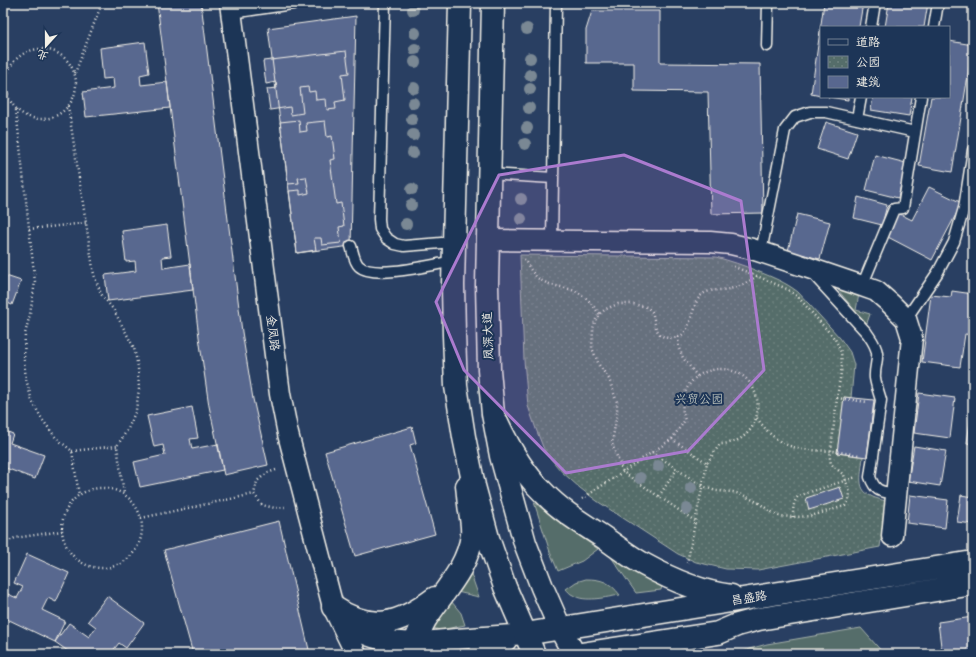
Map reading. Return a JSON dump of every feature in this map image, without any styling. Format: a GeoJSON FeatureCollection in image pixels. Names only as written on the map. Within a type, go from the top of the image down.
{"type":"FeatureCollection","features":[{"type":"Feature","properties":{"kind":"main road"},"geometry":{"type":"LineString","coordinates":[[460,3],[454,252],[454,336],[456,386],[474,486],[488,538],[505,587],[534,654]]}},
{"type":"Feature","properties":{"kind":"main road","name":"凤深大道"},"geometry":{"type":"LineString","coordinates":[[494,3],[489,174],[487,326],[493,414],[501,456],[525,543],[560,628],[574,654]]}},
{"type":"Feature","properties":{"kind":"main road"},"geometry":{"type":"LineString","coordinates":[[493,414],[506,441],[522,467],[543,493],[566,513],[645,565],[669,577],[694,587],[720,594],[746,598]]}},
{"type":"Feature","properties":{"kind":"main road"},"geometry":{"type":"LineString","coordinates":[[413,648],[424,622],[453,580],[470,544],[472,523],[468,503],[464,437]]}},
{"type":"Feature","properties":{"kind":"main road","name":"昌盛路"},"geometry":{"type":"LineString","coordinates":[[525,634],[973,562]]}},
{"type":"Feature","properties":{"kind":"main road","name":"昌盛路"},"geometry":{"type":"LineString","coordinates":[[581,654],[718,633],[759,619],[973,584]]}},
{"type":"Feature","properties":{"kind":"main road"},"geometry":{"type":"LineString","coordinates":[[333,607],[355,619],[372,623],[396,621],[422,608],[446,591]]}},
{"type":"Feature","properties":{"kind":"main road"},"geometry":{"type":"LineString","coordinates":[[689,654],[702,643],[718,633]]}},
{"type":"Feature","properties":{"kind":"street","name":"金凤路"},"geometry":{"type":"LineString","coordinates":[[231,8],[280,394],[288,434],[333,607],[356,654]]}},
{"type":"Feature","properties":{"kind":"street"},"geometry":{"type":"LineString","coordinates":[[488,240],[710,242],[731,244],[761,252],[876,291],[906,319],[912,338],[892,536]]}},
{"type":"Feature","properties":{"kind":"street"},"geometry":{"type":"LineString","coordinates":[[333,607],[353,628],[364,634],[401,643],[413,648],[525,634]]}},
{"type":"Feature","properties":{"kind":"street"},"geometry":{"type":"LineString","coordinates":[[333,607],[330,622],[343,654]]}},
{"type":"Feature","properties":{"kind":"street"},"geometry":{"type":"LineString","coordinates":[[478,654],[487,648],[525,634]]}},
{"type":"Feature","properties":{"kind":"lane"},"geometry":{"type":"LineString","coordinates":[[231,8],[299,3]]}},
{"type":"Feature","properties":{"kind":"lane"},"geometry":{"type":"LineString","coordinates":[[385,3],[379,219],[380,229],[386,238],[395,244],[454,252]]}},
{"type":"Feature","properties":{"kind":"lane"},"geometry":{"type":"LineString","coordinates":[[552,240],[556,3]]}},
{"type":"Feature","properties":{"kind":"lane"},"geometry":{"type":"LineString","coordinates":[[767,46],[768,3]]}},
{"type":"Feature","properties":{"kind":"lane"},"geometry":{"type":"LineString","coordinates":[[871,26],[875,3]]}},
{"type":"Feature","properties":{"kind":"lane"},"geometry":{"type":"LineString","coordinates":[[934,26],[938,3]]}},
{"type":"Feature","properties":{"kind":"lane"},"geometry":{"type":"LineString","coordinates":[[857,119],[861,98]]}},
{"type":"Feature","properties":{"kind":"lane"},"geometry":{"type":"LineString","coordinates":[[862,286],[894,209],[903,208],[921,98]]}},
{"type":"Feature","properties":{"kind":"lane"},"geometry":{"type":"LineString","coordinates":[[761,252],[785,130],[794,117],[810,112],[826,112],[915,132]]}},
{"type":"Feature","properties":{"kind":"lane"},"geometry":{"type":"LineString","coordinates":[[906,319],[938,272],[954,242],[964,208],[973,150]]}},
{"type":"Feature","properties":{"kind":"lane"},"geometry":{"type":"LineString","coordinates":[[489,174],[553,178]]}},
{"type":"Feature","properties":{"kind":"lane"},"geometry":{"type":"LineString","coordinates":[[351,246],[356,260],[364,269],[387,272],[402,270],[454,252]]}},
{"type":"Feature","properties":{"kind":"lane"},"geometry":{"type":"LineString","coordinates":[[806,267],[867,333],[874,343],[877,353],[875,380],[879,391],[880,400],[870,477],[872,485],[879,491],[896,494]]}},
{"type":"Feature","properties":{"kind":"path"},"geometry":{"type":"LineString","coordinates":[[74,73],[102,3]]}},
{"type":"Feature","properties":{"kind":"path"},"geometry":{"type":"LineString","coordinates":[[38,49],[50,50],[60,55],[69,63],[74,73],[76,85],[74,96],[68,106],[60,114],[49,119],[38,120],[26,116],[16,110],[9,100],[6,90],[6,78],[10,67],[17,58],[27,52],[38,49]]}},
{"type":"Feature","properties":{"kind":"path"},"geometry":{"type":"LineString","coordinates":[[68,106],[94,275],[101,294],[113,309],[134,348],[138,367],[139,389],[136,410],[128,429],[117,446],[124,494]]}},
{"type":"Feature","properties":{"kind":"path"},"geometry":{"type":"LineString","coordinates":[[16,110],[35,282],[32,308],[25,334],[24,360],[26,379],[32,401],[42,419],[56,438],[72,451],[79,495]]}},
{"type":"Feature","properties":{"kind":"path"},"geometry":{"type":"LineString","coordinates":[[29,228],[86,223]]}},
{"type":"Feature","properties":{"kind":"path"},"geometry":{"type":"LineString","coordinates":[[518,259],[532,259]]}},
{"type":"Feature","properties":{"kind":"path"},"geometry":{"type":"LineString","coordinates":[[524,259],[531,270],[539,278],[550,285],[580,293],[589,300],[599,314]]}},
{"type":"Feature","properties":{"kind":"path"},"geometry":{"type":"LineString","coordinates":[[652,452],[702,486],[716,491],[743,494],[779,516],[811,516],[845,506],[849,500],[850,493],[844,475],[831,464],[830,458],[842,366],[841,352],[835,339],[798,298],[787,289],[730,265]]}},
{"type":"Feature","properties":{"kind":"path"},"geometry":{"type":"LineString","coordinates":[[695,521],[623,472],[612,442],[618,414],[617,402],[609,379],[599,365],[592,348],[593,329],[599,314],[606,309],[618,304],[633,304],[640,305],[652,312],[657,332],[663,336],[671,338],[678,337],[688,328],[694,307],[702,294],[708,291],[721,291],[734,288],[757,276]]}},
{"type":"Feature","properties":{"kind":"path"},"geometry":{"type":"LineString","coordinates":[[678,337],[679,348],[683,358],[698,377]]}},
{"type":"Feature","properties":{"kind":"path"},"geometry":{"type":"LineString","coordinates":[[581,500],[672,439],[685,420],[682,405],[685,392],[691,382],[701,374],[713,369],[725,369],[738,373],[747,380],[755,390],[758,402],[758,415],[753,426],[745,436],[734,442],[720,444],[707,463],[686,565]]}},
{"type":"Feature","properties":{"kind":"path"},"geometry":{"type":"LineString","coordinates":[[837,398],[866,402],[869,404]]}},
{"type":"Feature","properties":{"kind":"path"},"geometry":{"type":"LineString","coordinates":[[756,418],[769,433],[787,445],[798,449],[862,455],[861,461]]}},
{"type":"Feature","properties":{"kind":"path"},"geometry":{"type":"LineString","coordinates":[[672,439],[707,463]]}},
{"type":"Feature","properties":{"kind":"path"},"geometry":{"type":"LineString","coordinates":[[72,451],[117,446]]}},
{"type":"Feature","properties":{"kind":"path"},"geometry":{"type":"LineString","coordinates":[[659,496],[677,469]]}},
{"type":"Feature","properties":{"kind":"path"},"geometry":{"type":"LineString","coordinates":[[276,470],[267,473],[257,481],[254,494],[262,505],[275,508],[285,507]]}},
{"type":"Feature","properties":{"kind":"path"},"geometry":{"type":"LineString","coordinates":[[793,517],[793,506],[798,496],[846,481],[857,477],[860,474]]}},
{"type":"Feature","properties":{"kind":"path"},"geometry":{"type":"LineString","coordinates":[[102,487],[124,494],[136,506],[141,518],[142,532],[139,544],[131,555],[121,563],[108,567],[95,567],[83,563],[72,555],[65,544],[62,531],[63,518],[68,506],[79,495],[89,490],[102,487]]}},
{"type":"Feature","properties":{"kind":"path"},"geometry":{"type":"LineString","coordinates":[[141,518],[254,494]]}},
{"type":"Feature","properties":{"kind":"path"},"geometry":{"type":"LineString","coordinates":[[3,544],[15,538],[62,531]]}},
{"type":"Feature","properties":{"kind":"path"},"geometry":{"type":"LineString","coordinates":[[3,648],[12,654]]}},
{"type":"Feature","properties":{"kind":"highlighted area"},"geometry":{"type":"Polygon","coordinates":[[[624,155],[741,201],[764,370],[688,451],[566,473],[464,370],[436,302],[499,175],[624,155]]]}},
{"type":"Feature","properties":{"kind":"green space","name":"兴贸公园"},"geometry":{"type":"Polygon","coordinates":[[[520,255],[716,257],[768,275],[798,292],[840,338],[850,352],[854,365],[851,398],[844,397],[837,453],[863,457],[861,481],[864,491],[869,495],[886,501],[880,547],[758,570],[726,569],[696,562],[678,554],[597,501],[580,488],[561,471],[545,452],[528,406],[524,360],[520,255]]]}},
{"type":"Feature","properties":{"kind":"green space"},"geometry":{"type":"Polygon","coordinates":[[[838,290],[859,294],[856,310],[870,314],[867,323],[856,312],[838,290]]]}},
{"type":"Feature","properties":{"kind":"green space"},"geometry":{"type":"Polygon","coordinates":[[[534,502],[555,519],[598,549],[582,561],[558,571],[550,552],[534,502]]]}},
{"type":"Feature","properties":{"kind":"green space"},"geometry":{"type":"Polygon","coordinates":[[[611,557],[662,585],[661,590],[636,593],[611,557]]]}},
{"type":"Feature","properties":{"kind":"green space"},"geometry":{"type":"Polygon","coordinates":[[[471,574],[479,597],[457,592],[468,575],[471,574]]]}},
{"type":"Feature","properties":{"kind":"green space"},"geometry":{"type":"Polygon","coordinates":[[[586,579],[605,582],[613,587],[620,595],[596,599],[583,599],[572,595],[566,589],[576,582],[586,579]]]}},
{"type":"Feature","properties":{"kind":"green space"},"geometry":{"type":"Polygon","coordinates":[[[451,601],[461,613],[465,625],[440,630],[436,629],[433,627],[451,601]]]}},
{"type":"Feature","properties":{"kind":"green space"},"geometry":{"type":"Polygon","coordinates":[[[861,628],[884,654],[738,654],[767,644],[861,628]]]}},
{"type":"Feature","properties":{"kind":"building"},"geometry":{"type":"Polygon","coordinates":[[[157,3],[201,3],[242,332],[253,399],[268,465],[224,475],[209,406],[199,337],[157,3]]]}},
{"type":"Feature","properties":{"kind":"building"},"geometry":{"type":"Polygon","coordinates":[[[824,3],[863,3],[859,26],[821,26],[824,3]]]}},
{"type":"Feature","properties":{"kind":"building"},"geometry":{"type":"Polygon","coordinates":[[[889,3],[928,3],[924,26],[885,26],[889,3]]]}},
{"type":"Feature","properties":{"kind":"building"},"geometry":{"type":"Polygon","coordinates":[[[592,11],[660,11],[660,63],[760,64],[763,213],[711,214],[708,92],[634,91],[634,63],[586,63],[586,30],[592,11]]]}},
{"type":"Feature","properties":{"kind":"building"},"geometry":{"type":"Polygon","coordinates":[[[356,16],[351,246],[297,253],[268,28],[356,16]]]}},
{"type":"Feature","properties":{"kind":"building"},"geometry":{"type":"Polygon","coordinates":[[[820,31],[820,96],[811,94],[820,31]]]}},
{"type":"Feature","properties":{"kind":"building"},"geometry":{"type":"Polygon","coordinates":[[[950,41],[973,45],[952,172],[919,166],[931,98],[950,98],[950,41]]]}},
{"type":"Feature","properties":{"kind":"building"},"geometry":{"type":"Polygon","coordinates":[[[145,42],[149,73],[140,75],[141,85],[167,82],[170,108],[86,117],[83,92],[114,88],[113,78],[103,79],[100,48],[145,42]]]}},
{"type":"Feature","properties":{"kind":"building"},"geometry":{"type":"Polygon","coordinates":[[[346,51],[349,73],[342,74],[345,100],[335,102],[336,109],[327,110],[326,99],[316,100],[315,91],[309,92],[308,87],[300,88],[303,113],[291,115],[290,107],[270,110],[267,89],[277,88],[276,82],[266,84],[263,61],[346,51]]]}},
{"type":"Feature","properties":{"kind":"building"},"geometry":{"type":"Polygon","coordinates":[[[835,98],[848,98],[848,100],[835,98]]]}},
{"type":"Feature","properties":{"kind":"building"},"geometry":{"type":"Polygon","coordinates":[[[873,98],[912,98],[909,116],[871,110],[873,98]]]}},
{"type":"Feature","properties":{"kind":"building"},"geometry":{"type":"Polygon","coordinates":[[[299,120],[300,132],[307,131],[306,123],[325,121],[327,137],[332,136],[335,159],[330,160],[336,204],[341,203],[344,226],[339,227],[341,243],[322,245],[321,238],[314,238],[316,250],[297,253],[289,191],[300,190],[300,195],[309,193],[306,177],[298,178],[299,183],[288,184],[280,122],[299,120]]]}},
{"type":"Feature","properties":{"kind":"building"},"geometry":{"type":"Polygon","coordinates":[[[826,122],[857,132],[848,159],[817,149],[826,122]]]}},
{"type":"Feature","properties":{"kind":"building"},"geometry":{"type":"Polygon","coordinates":[[[875,155],[906,163],[898,198],[866,190],[875,155]]]}},
{"type":"Feature","properties":{"kind":"building"},"geometry":{"type":"Polygon","coordinates":[[[929,187],[962,203],[932,260],[886,236],[898,213],[912,220],[929,187]]]}},
{"type":"Feature","properties":{"kind":"building"},"geometry":{"type":"Polygon","coordinates":[[[858,197],[887,205],[882,225],[854,218],[858,197]]]}},
{"type":"Feature","properties":{"kind":"building"},"geometry":{"type":"Polygon","coordinates":[[[797,214],[830,222],[820,259],[788,251],[797,214]]]}},
{"type":"Feature","properties":{"kind":"building"},"geometry":{"type":"Polygon","coordinates":[[[167,225],[171,256],[162,257],[163,268],[190,264],[193,290],[108,301],[105,275],[136,271],[135,261],[126,262],[122,231],[167,225]]]}},
{"type":"Feature","properties":{"kind":"building"},"geometry":{"type":"Polygon","coordinates":[[[3,275],[21,281],[12,305],[3,301],[3,275]]]}},
{"type":"Feature","properties":{"kind":"building"},"geometry":{"type":"Polygon","coordinates":[[[952,291],[973,294],[973,335],[965,334],[960,367],[922,362],[931,295],[951,297],[952,291]]]}},
{"type":"Feature","properties":{"kind":"building"},"geometry":{"type":"Polygon","coordinates":[[[919,393],[955,398],[950,438],[914,433],[919,393]]]}},
{"type":"Feature","properties":{"kind":"building"},"geometry":{"type":"Polygon","coordinates":[[[844,397],[874,400],[867,457],[837,453],[844,397]]]}},
{"type":"Feature","properties":{"kind":"building"},"geometry":{"type":"Polygon","coordinates":[[[973,399],[973,444],[967,443],[973,399]]]}},
{"type":"Feature","properties":{"kind":"building"},"geometry":{"type":"Polygon","coordinates":[[[192,407],[198,438],[190,439],[192,449],[218,444],[223,470],[140,487],[134,462],[165,455],[163,445],[154,447],[147,416],[192,407]]]}},
{"type":"Feature","properties":{"kind":"building"},"geometry":{"type":"Polygon","coordinates":[[[412,427],[416,443],[410,445],[435,534],[355,556],[325,452],[412,427]]]}},
{"type":"Feature","properties":{"kind":"building"},"geometry":{"type":"Polygon","coordinates":[[[3,430],[13,434],[10,443],[44,455],[35,479],[3,467],[3,430]]]}},
{"type":"Feature","properties":{"kind":"building"},"geometry":{"type":"Polygon","coordinates":[[[914,446],[946,451],[940,486],[908,481],[914,446]]]}},
{"type":"Feature","properties":{"kind":"building"},"geometry":{"type":"Polygon","coordinates":[[[840,487],[844,499],[809,510],[806,498],[840,487]]]}},
{"type":"Feature","properties":{"kind":"building"},"geometry":{"type":"Polygon","coordinates":[[[910,495],[948,500],[945,528],[907,523],[910,495]]]}},
{"type":"Feature","properties":{"kind":"building"},"geometry":{"type":"Polygon","coordinates":[[[961,495],[973,497],[973,524],[957,522],[961,495]]]}},
{"type":"Feature","properties":{"kind":"building"},"geometry":{"type":"Polygon","coordinates":[[[279,521],[310,654],[193,654],[164,550],[279,521]]]}},
{"type":"Feature","properties":{"kind":"building"},"geometry":{"type":"Polygon","coordinates":[[[27,554],[69,573],[56,602],[48,598],[42,610],[65,621],[55,642],[3,617],[3,592],[17,598],[23,587],[14,583],[27,554]]]}},
{"type":"Feature","properties":{"kind":"building"},"geometry":{"type":"Polygon","coordinates":[[[107,596],[144,623],[126,648],[119,643],[111,653],[112,654],[72,654],[55,642],[69,623],[89,637],[96,627],[88,621],[107,596]]]}},
{"type":"Feature","properties":{"kind":"building"},"geometry":{"type":"Polygon","coordinates":[[[973,617],[973,654],[942,654],[938,622],[973,617]]]}}]}
